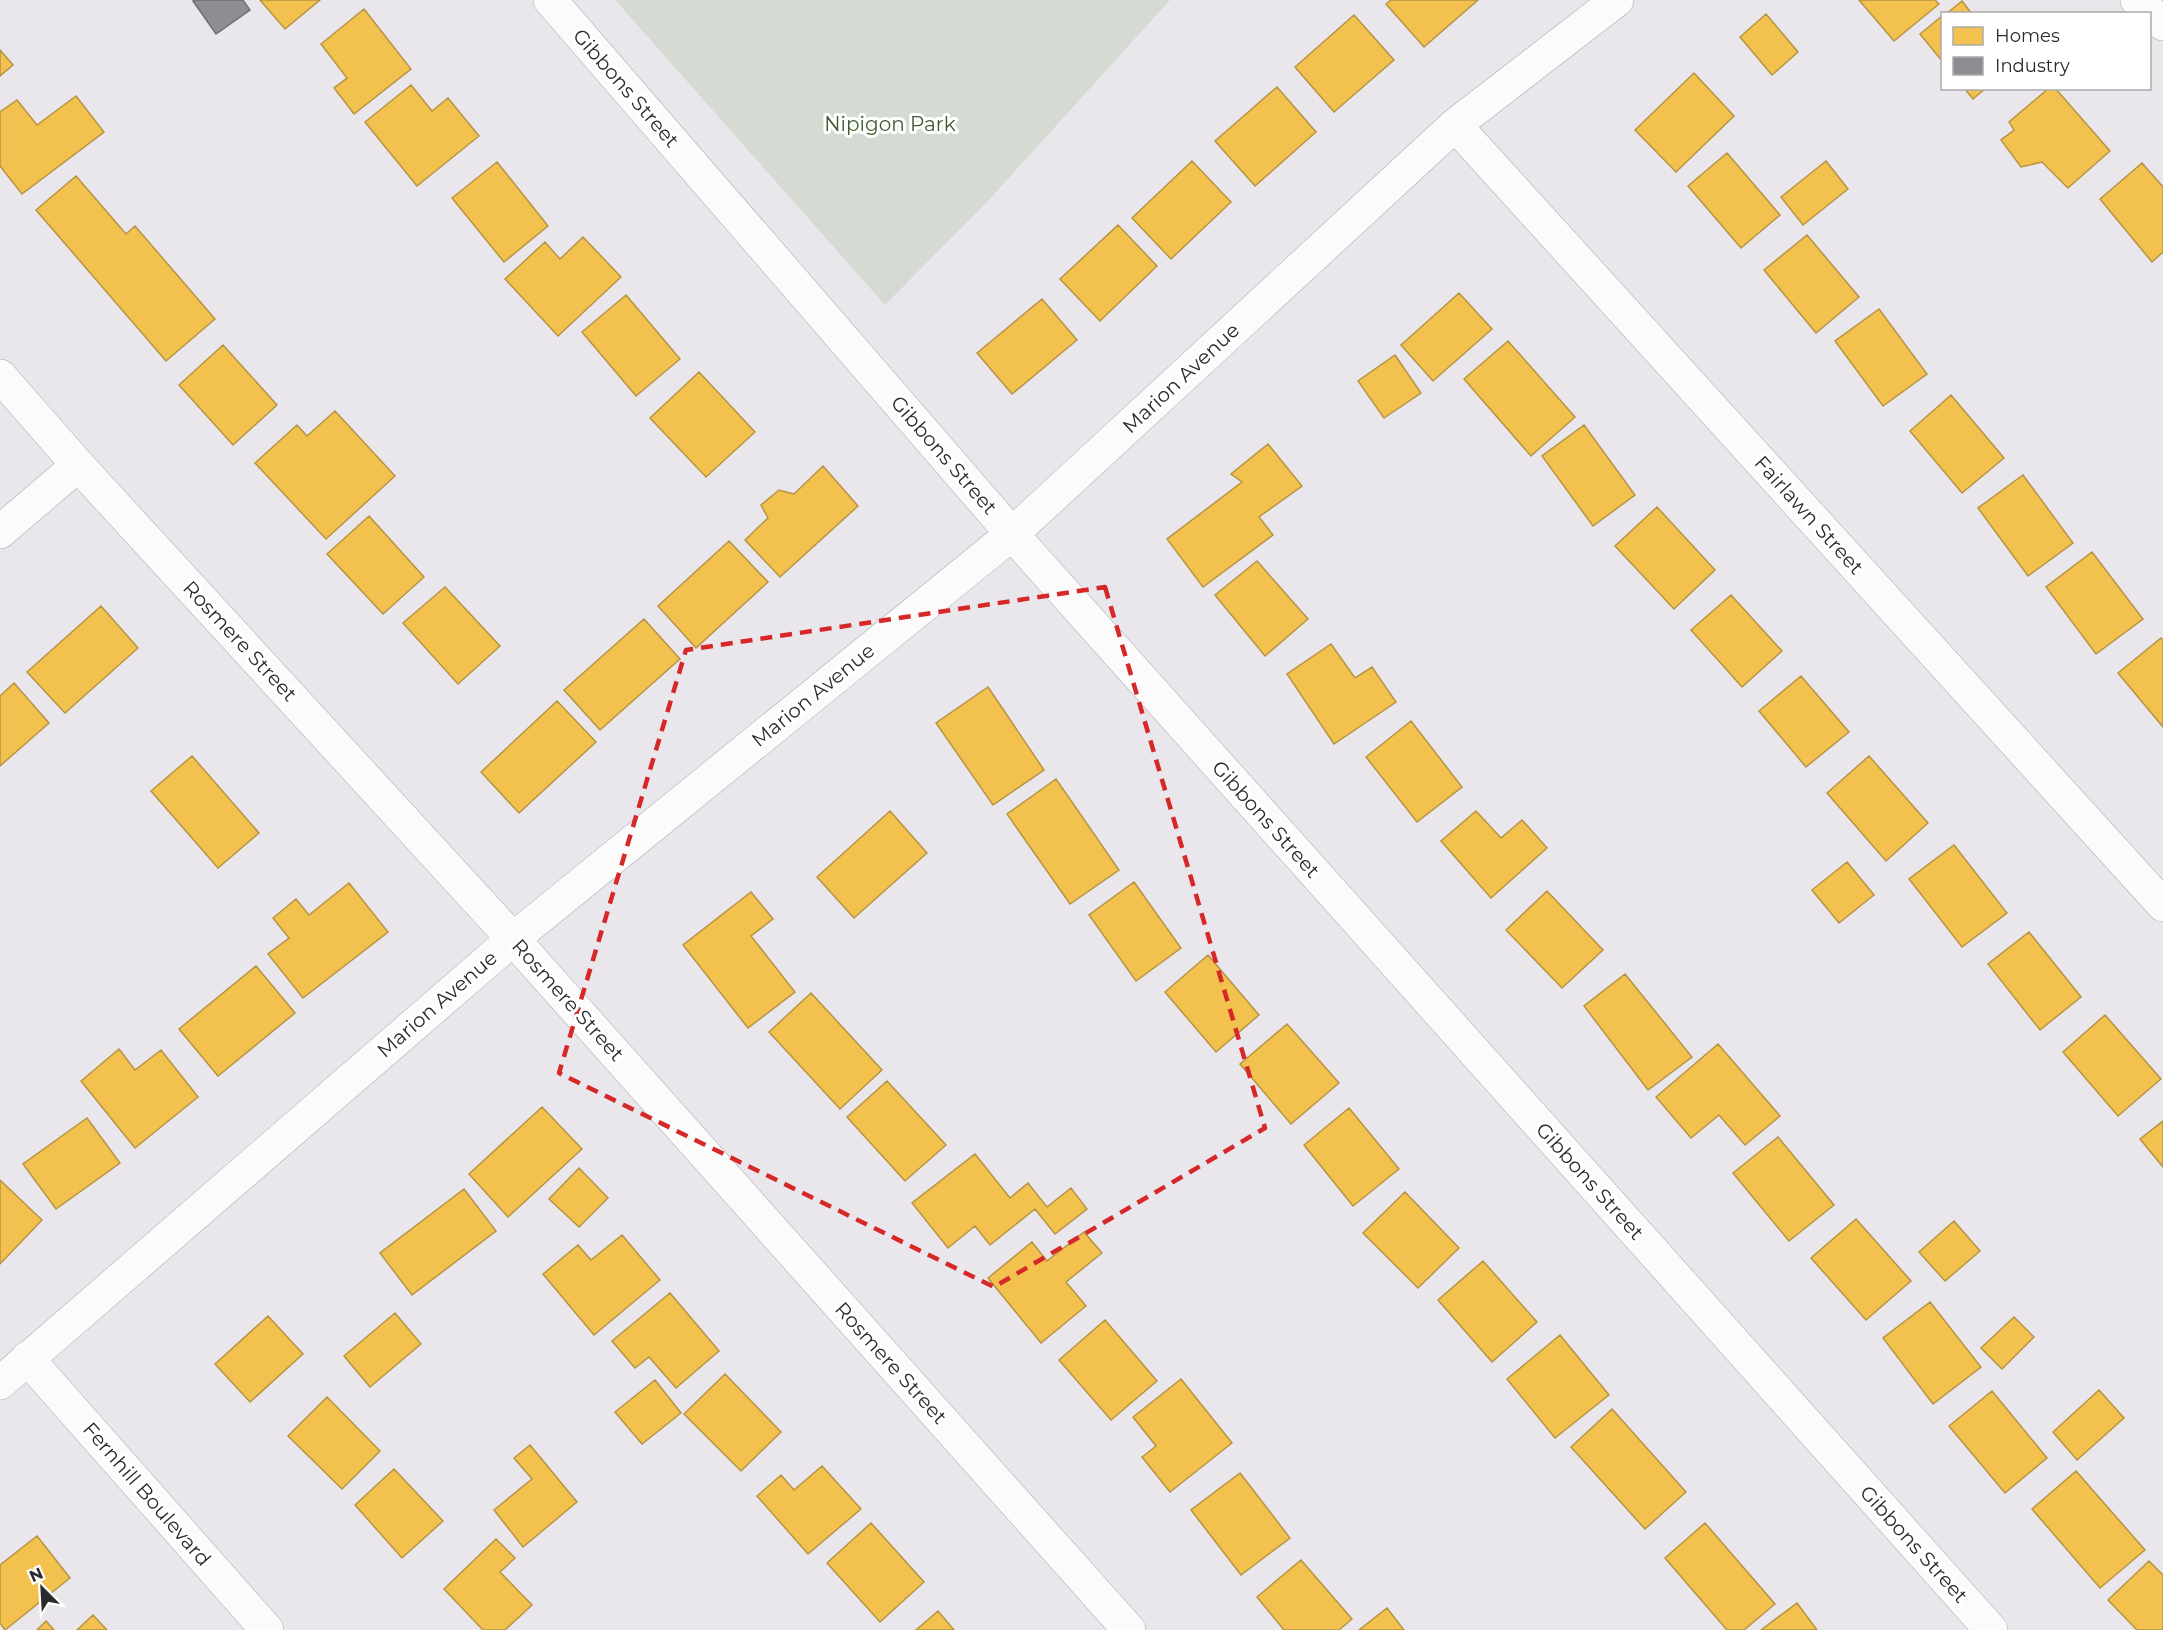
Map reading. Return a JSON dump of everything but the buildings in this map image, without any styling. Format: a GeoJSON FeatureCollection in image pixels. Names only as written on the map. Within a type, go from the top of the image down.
{"type":"FeatureCollection","features":[{"type":"Feature","properties":{"kind":"street","name":"Gibbons Street"},"geometry":{"type":"LineString","coordinates":[[550,0],[1012,534],[1991,1630]]}},
{"type":"Feature","properties":{"kind":"street","name":"Marion Avenue"},"geometry":{"type":"LineString","coordinates":[[0,1383],[513,939],[1012,534],[1455,125],[1617,0]]}},
{"type":"Feature","properties":{"kind":"street"},"geometry":{"type":"LineString","coordinates":[[2137,0],[2150,12]]}},
{"type":"Feature","properties":{"kind":"street"},"geometry":{"type":"LineString","coordinates":[[2151,13],[2163,24]]}},
{"type":"Feature","properties":{"kind":"street","name":"Fairlawn Street"},"geometry":{"type":"LineString","coordinates":[[1455,125],[2163,905]]}},
{"type":"Feature","properties":{"kind":"street","name":"Rosmere Street"},"geometry":{"type":"LineString","coordinates":[[0,376],[78,465],[513,939],[1128,1630]]}},
{"type":"Feature","properties":{"kind":"street"},"geometry":{"type":"LineString","coordinates":[[0,532],[78,465]]}},
{"type":"Feature","properties":{"kind":"street","name":"Fernhill Boulevard"},"geometry":{"type":"LineString","coordinates":[[27,1358],[267,1630]]}},
{"type":"Feature","properties":{"kind":"highlighted area"},"geometry":{"type":"Polygon","coordinates":[[[1105,587],[1265,1128],[994,1287],[559,1073],[686,650],[1105,587]]]}},
{"type":"Feature","properties":{"kind":"green space","name":"Nipigon Park"},"geometry":{"type":"Polygon","coordinates":[[[615,0],[1170,0],[987,202],[885,305],[615,0]]]}}]}
